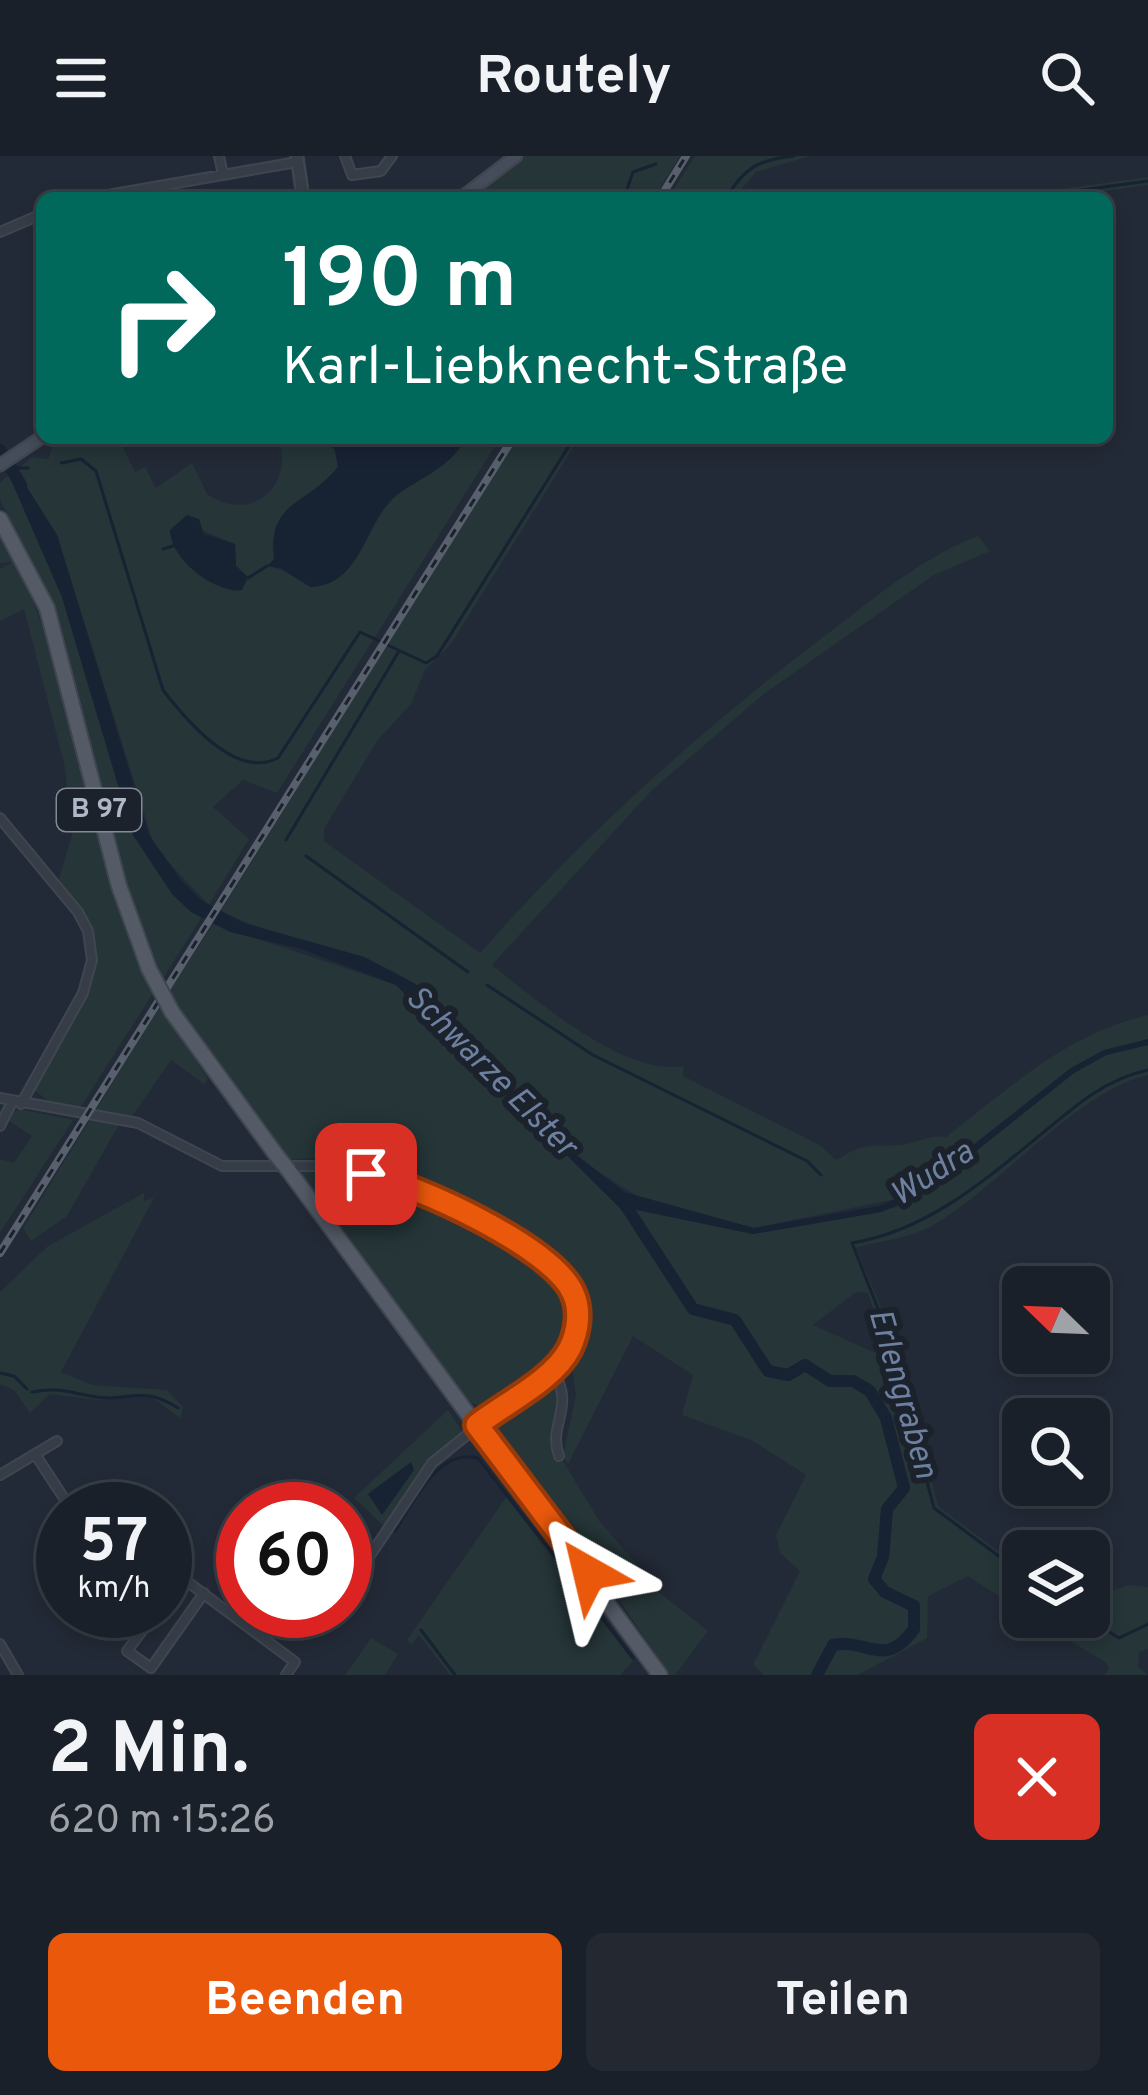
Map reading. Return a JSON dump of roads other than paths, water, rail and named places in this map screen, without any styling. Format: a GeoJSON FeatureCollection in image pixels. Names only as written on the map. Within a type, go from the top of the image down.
{"type":"FeatureCollection","features":[{"type":"Feature","properties":{"kind":"main road"},"geometry":{"type":"LineString","coordinates":[[469,192],[516,156]]}},
{"type":"Feature","properties":{"kind":"main road"},"geometry":{"type":"LineString","coordinates":[[0,465],[36,441]]}},
{"type":"Feature","properties":{"kind":"main road","name":"B 97"},"geometry":{"type":"LineString","coordinates":[[0,519],[46,608],[118,886],[149,969],[172,1012],[660,1675]]}},
{"type":"Feature","properties":{"kind":"street"},"geometry":{"type":"LineString","coordinates":[[219,156],[223,175]]}},
{"type":"Feature","properties":{"kind":"street"},"geometry":{"type":"LineString","coordinates":[[345,156],[352,176],[381,171],[392,156]]}},
{"type":"Feature","properties":{"kind":"street"},"geometry":{"type":"LineString","coordinates":[[125,192],[293,158],[299,192]]}},
{"type":"Feature","properties":{"kind":"street"},"geometry":{"type":"LineString","coordinates":[[0,232],[36,217]]}},
{"type":"Feature","properties":{"kind":"street"},"geometry":{"type":"LineString","coordinates":[[0,818],[78,912],[91,951],[87,984],[0,1126]]}},
{"type":"Feature","properties":{"kind":"street"},"geometry":{"type":"LineString","coordinates":[[0,1098],[138,1124],[210,1162],[240,1168],[319,1162],[381,1177],[437,1197],[556,1271],[575,1297],[578,1327],[572,1346],[552,1369],[432,1462],[372,1552]]}},
{"type":"Feature","properties":{"kind":"street"},"geometry":{"type":"LineString","coordinates":[[552,1369],[565,1393],[556,1440],[559,1456]]}},
{"type":"Feature","properties":{"kind":"street"},"geometry":{"type":"LineString","coordinates":[[0,1475],[57,1441]]}},
{"type":"Feature","properties":{"kind":"street"},"geometry":{"type":"LineString","coordinates":[[35,1454],[53,1482]]}},
{"type":"Feature","properties":{"kind":"street"},"geometry":{"type":"LineString","coordinates":[[192,1584],[296,1662],[286,1675]]}},
{"type":"Feature","properties":{"kind":"street"},"geometry":{"type":"LineString","coordinates":[[192,1610],[204,1593]]}},
{"type":"Feature","properties":{"kind":"street"},"geometry":{"type":"LineString","coordinates":[[138,1638],[128,1652],[151,1668],[172,1638]]}},
{"type":"Feature","properties":{"kind":"street"},"geometry":{"type":"LineString","coordinates":[[0,1644],[18,1675]]}},
{"type":"Feature","properties":{"kind":"water"},"geometry":{"type":"Polygon","coordinates":[[[330,444],[461,444],[450,459],[389,502],[340,577],[311,587],[282,569],[267,566],[274,559],[274,539],[283,514],[338,467],[330,444]]]}},
{"type":"Feature","properties":{"kind":"water"},"geometry":{"type":"Polygon","coordinates":[[[16,470],[57,535],[149,835],[181,880],[201,900],[241,922],[364,957],[419,986],[555,1138],[624,1192],[754,1228],[879,1206],[917,1190],[1071,1068],[1104,1050],[1148,1039],[1148,1045],[1106,1055],[1074,1073],[921,1195],[881,1212],[753,1234],[631,1209],[627,1215],[396,985],[301,949],[230,932],[191,912],[172,894],[133,835],[62,597],[9,475],[16,470]]]}},
{"type":"Feature","properties":{"kind":"water"},"geometry":{"type":"Polygon","coordinates":[[[187,515],[199,519],[204,534],[235,544],[236,566],[248,577],[242,590],[219,586],[186,563],[170,530],[187,515]]]}},
{"type":"Feature","properties":{"kind":"water"},"geometry":{"type":"Polygon","coordinates":[[[411,1462],[414,1470],[382,1515],[372,1491],[411,1462]]]}},
{"type":"Feature","properties":{"kind":"waterway"},"geometry":{"type":"LineString","coordinates":[[730,192],[754,167],[794,156]]}},
{"type":"Feature","properties":{"kind":"waterway"},"geometry":{"type":"LineString","coordinates":[[626,192],[633,172],[656,164]]}},
{"type":"Feature","properties":{"kind":"waterway"},"geometry":{"type":"LineString","coordinates":[[1067,192],[1148,181]]}},
{"type":"Feature","properties":{"kind":"waterway"},"geometry":{"type":"LineString","coordinates":[[61,463],[81,459],[96,471],[163,690],[213,744],[246,761],[262,763],[278,758],[360,632],[426,663],[437,656],[570,444]]}},
{"type":"Feature","properties":{"kind":"waterway","name":"Schwarze Elster"},"geometry":{"type":"LineString","coordinates":[[0,450],[21,485]]}},
{"type":"Feature","properties":{"kind":"waterway"},"geometry":{"type":"LineString","coordinates":[[13,468],[28,468]]}},
{"type":"Feature","properties":{"kind":"waterway"},"geometry":{"type":"LineString","coordinates":[[163,549],[173,546]]}},
{"type":"Feature","properties":{"kind":"waterway"},"geometry":{"type":"LineString","coordinates":[[248,578],[267,566]]}},
{"type":"Feature","properties":{"kind":"waterway","name":"Erlengraben"},"geometry":{"type":"LineString","coordinates":[[286,840],[399,651]]}},
{"type":"Feature","properties":{"kind":"waterway","name":"Erlengraben"},"geometry":{"type":"LineString","coordinates":[[306,856],[468,972]]}},
{"type":"Feature","properties":{"kind":"waterway","name":"Erlengraben"},"geometry":{"type":"LineString","coordinates":[[487,985],[593,1055],[807,1161],[821,1175]]}},
{"type":"Feature","properties":{"kind":"waterway","name":"Erlengraben"},"geometry":{"type":"LineString","coordinates":[[1002,1558],[934,1508],[890,1339],[852,1243],[906,1227],[955,1201],[1092,1094],[1148,1070]]}},
{"type":"Feature","properties":{"kind":"waterway","name":"Schwarze Elster"},"geometry":{"type":"LineString","coordinates":[[622,1200],[693,1309],[735,1320],[768,1371],[788,1375],[805,1365],[830,1381],[853,1381],[870,1391],[886,1418],[904,1488],[887,1509],[883,1557],[874,1579],[885,1592],[914,1606],[914,1629],[904,1641],[885,1650],[833,1645],[817,1675]]}},
{"type":"Feature","properties":{"kind":"waterway"},"geometry":{"type":"LineString","coordinates":[[0,1373],[14,1376],[27,1389]]}},
{"type":"Feature","properties":{"kind":"waterway"},"geometry":{"type":"LineString","coordinates":[[32,1392],[56,1390],[104,1398],[143,1395],[178,1408]]}},
{"type":"Feature","properties":{"kind":"waterway"},"geometry":{"type":"LineString","coordinates":[[395,1531],[439,1469],[463,1457],[478,1458],[633,1658]]}},
{"type":"Feature","properties":{"kind":"waterway","name":"Erlengraben"},"geometry":{"type":"LineString","coordinates":[[1110,1632],[1119,1638],[1148,1624]]}},
{"type":"Feature","properties":{"kind":"waterway"},"geometry":{"type":"LineString","coordinates":[[421,1630],[455,1675]]}},
{"type":"Feature","properties":{"kind":"railway"},"geometry":{"type":"LineString","coordinates":[[664,192],[686,156]]}},
{"type":"Feature","properties":{"kind":"railway"},"geometry":{"type":"LineString","coordinates":[[0,1253],[509,444]]}},
{"type":"Feature","properties":{"kind":"water label","name":"Wudra"},"geometry":{"type":"Point","coordinates":[933,1175]}}]}
